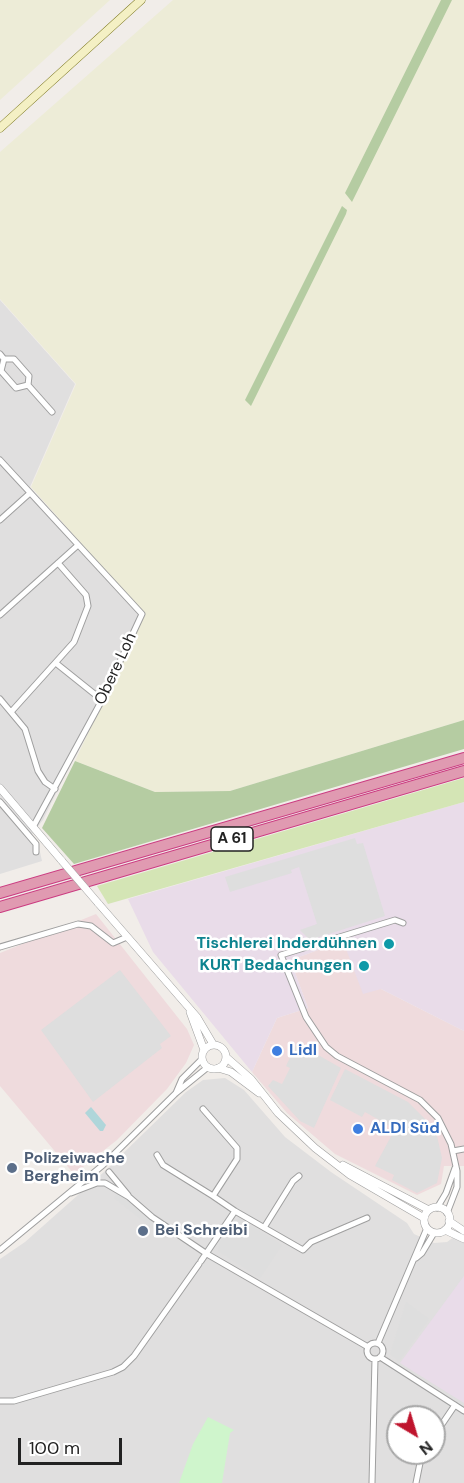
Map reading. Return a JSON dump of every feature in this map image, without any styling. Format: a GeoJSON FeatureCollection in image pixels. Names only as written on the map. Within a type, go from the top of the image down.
{"type":"FeatureCollection","features":[{"type":"Feature","properties":{"kind":"highway","name":"A 61"},"geometry":{"type":"LineString","coordinates":[[0,894],[464,758]]}},
{"type":"Feature","properties":{"kind":"highway","name":"A 61"},"geometry":{"type":"LineString","coordinates":[[0,907],[464,771]]}},
{"type":"Feature","properties":{"kind":"main road"},"geometry":{"type":"LineString","coordinates":[[0,128],[141,0]]}},
{"type":"Feature","properties":{"kind":"street"},"geometry":{"type":"LineString","coordinates":[[28,385],[16,388],[1,371],[2,357],[14,359],[29,376],[28,385],[52,412]]}},
{"type":"Feature","properties":{"kind":"street","name":"Obere Loh"},"geometry":{"type":"LineString","coordinates":[[0,460],[142,614],[102,700],[33,827]]}},
{"type":"Feature","properties":{"kind":"street"},"geometry":{"type":"LineString","coordinates":[[0,520],[30,493]]}},
{"type":"Feature","properties":{"kind":"street"},"geometry":{"type":"LineString","coordinates":[[0,615],[78,545]]}},
{"type":"Feature","properties":{"kind":"street"},"geometry":{"type":"LineString","coordinates":[[11,712],[57,664],[74,642],[87,606],[86,595],[58,563]]}},
{"type":"Feature","properties":{"kind":"street"},"geometry":{"type":"LineString","coordinates":[[57,664],[102,700]]}},
{"type":"Feature","properties":{"kind":"street"},"geometry":{"type":"LineString","coordinates":[[0,699],[28,735],[42,778],[55,789]]}},
{"type":"Feature","properties":{"kind":"street"},"geometry":{"type":"LineString","coordinates":[[0,788],[190,1012],[197,1017],[213,1044],[223,1048],[226,1057],[251,1079],[260,1093],[294,1130],[358,1179],[424,1218],[430,1231]]}},
{"type":"Feature","properties":{"kind":"street"},"geometry":{"type":"LineString","coordinates":[[0,802],[36,844],[36,852]]}},
{"type":"Feature","properties":{"kind":"street"},"geometry":{"type":"LineString","coordinates":[[403,923],[395,920],[281,955],[306,1017],[322,1042],[337,1056],[428,1107],[446,1130],[453,1151],[457,1187],[445,1230]]}},
{"type":"Feature","properties":{"kind":"street"},"geometry":{"type":"LineString","coordinates":[[0,947],[78,924],[91,926],[114,944],[127,937]]}},
{"type":"Feature","properties":{"kind":"street"},"geometry":{"type":"LineString","coordinates":[[176,1093],[182,1079],[202,1059],[204,1050],[190,1012]]}},
{"type":"Feature","properties":{"kind":"street"},"geometry":{"type":"LineString","coordinates":[[204,1050],[213,1044]]}},
{"type":"Feature","properties":{"kind":"street"},"geometry":{"type":"LineString","coordinates":[[218,1068],[226,1057]]}},
{"type":"Feature","properties":{"kind":"street"},"geometry":{"type":"LineString","coordinates":[[202,1059],[208,1067]]}},
{"type":"Feature","properties":{"kind":"street"},"geometry":{"type":"LineString","coordinates":[[0,1250],[71,1193],[124,1146],[176,1093],[208,1067],[231,1072],[260,1093]]}},
{"type":"Feature","properties":{"kind":"street"},"geometry":{"type":"LineString","coordinates":[[203,1109],[239,1153],[213,1196]]}},
{"type":"Feature","properties":{"kind":"street"},"geometry":{"type":"LineString","coordinates":[[453,1151],[464,1149]]}},
{"type":"Feature","properties":{"kind":"street"},"geometry":{"type":"LineString","coordinates":[[157,1155],[163,1165],[303,1250],[311,1242],[367,1218]]}},
{"type":"Feature","properties":{"kind":"street"},"geometry":{"type":"LineString","coordinates":[[333,1160],[429,1210],[437,1208],[446,1193],[455,1168]]}},
{"type":"Feature","properties":{"kind":"street"},"geometry":{"type":"LineString","coordinates":[[109,1172],[129,1197],[152,1217],[207,1254],[368,1347]]}},
{"type":"Feature","properties":{"kind":"street"},"geometry":{"type":"LineString","coordinates":[[265,1226],[293,1181],[299,1176]]}},
{"type":"Feature","properties":{"kind":"street"},"geometry":{"type":"LineString","coordinates":[[71,1193],[97,1183],[105,1183],[129,1197]]}},
{"type":"Feature","properties":{"kind":"street"},"geometry":{"type":"LineString","coordinates":[[437,1208],[464,1231]]}},
{"type":"Feature","properties":{"kind":"street"},"geometry":{"type":"LineString","coordinates":[[0,1401],[14,1401],[123,1367],[134,1356],[207,1254],[235,1210]]}},
{"type":"Feature","properties":{"kind":"street"},"geometry":{"type":"LineString","coordinates":[[424,1218],[429,1210]]}},
{"type":"Feature","properties":{"kind":"street"},"geometry":{"type":"LineString","coordinates":[[378,1343],[416,1258],[416,1250],[430,1231],[445,1230],[464,1239]]}},
{"type":"Feature","properties":{"kind":"street"},"geometry":{"type":"LineString","coordinates":[[368,1347],[378,1343]]}},
{"type":"Feature","properties":{"kind":"street"},"geometry":{"type":"LineString","coordinates":[[372,1483],[378,1358],[383,1349],[378,1343]]}},
{"type":"Feature","properties":{"kind":"street"},"geometry":{"type":"LineString","coordinates":[[368,1347],[369,1355],[378,1358],[464,1411]]}},
{"type":"Feature","properties":{"kind":"street"},"geometry":{"type":"LineString","coordinates":[[446,1418],[455,1405]]}},
{"type":"Feature","properties":{"kind":"street"},"geometry":{"type":"LineString","coordinates":[[416,1483],[420,1465]]}},
{"type":"Feature","properties":{"kind":"shaded area"},"geometry":{"type":"Polygon","coordinates":[[[0,300],[75,384],[30,487],[144,613],[43,820],[29,838],[40,852],[42,861],[0,874],[0,300]]]}},
{"type":"Feature","properties":{"kind":"shaded area"},"geometry":{"type":"Polygon","coordinates":[[[464,802],[464,1031],[381,989],[363,994],[343,941],[299,957],[293,967],[308,1008],[277,1018],[252,1072],[153,952],[128,899],[464,802]]]}},
{"type":"Feature","properties":{"kind":"shaded area"},"geometry":{"type":"Polygon","coordinates":[[[355,838],[357,844],[363,843],[385,916],[310,940],[300,930],[317,924],[299,867],[291,870],[292,873],[230,892],[225,877],[355,838]]]}},
{"type":"Feature","properties":{"kind":"shaded area"},"geometry":{"type":"Polygon","coordinates":[[[96,914],[187,1029],[194,1045],[186,1063],[167,1089],[117,1140],[74,1174],[0,1086],[0,953],[96,914]]]}},
{"type":"Feature","properties":{"kind":"shaded area"},"geometry":{"type":"Polygon","coordinates":[[[343,941],[381,989],[464,1031],[464,1166],[444,1166],[441,1184],[417,1195],[335,1154],[287,1113],[252,1072],[277,1018],[308,1008],[293,967],[299,957],[343,941]]]}},
{"type":"Feature","properties":{"kind":"shaded area"},"geometry":{"type":"Polygon","coordinates":[[[120,970],[171,1036],[160,1044],[162,1048],[93,1102],[41,1030],[120,970]]]}},
{"type":"Feature","properties":{"kind":"shaded area","name":"Lidl"},"geometry":{"type":"Polygon","coordinates":[[[297,1043],[341,1068],[314,1128],[300,1121],[268,1086],[273,1080],[282,1084],[290,1068],[286,1066],[297,1043]]]}},
{"type":"Feature","properties":{"kind":"shaded area"},"geometry":{"type":"Polygon","coordinates":[[[345,1069],[408,1102],[431,1125],[437,1136],[442,1158],[437,1183],[417,1193],[392,1180],[394,1175],[375,1166],[395,1129],[365,1112],[362,1117],[330,1100],[345,1069]]]}},
{"type":"Feature","properties":{"kind":"shaded area"},"geometry":{"type":"Polygon","coordinates":[[[225,1078],[244,1090],[285,1137],[331,1172],[407,1223],[414,1234],[434,1243],[447,1242],[454,1237],[464,1243],[464,1483],[0,1483],[0,1259],[25,1242],[105,1171],[186,1092],[203,1080],[225,1078]]]}},
{"type":"Feature","properties":{"kind":"shaded area"},"geometry":{"type":"Polygon","coordinates":[[[118,1193],[169,1234],[166,1239],[114,1198],[118,1193]]]}},
{"type":"Feature","properties":{"kind":"shaded area"},"geometry":{"type":"Polygon","coordinates":[[[239,1218],[282,1245],[260,1278],[218,1251],[219,1243],[234,1220],[239,1218]]]}},
{"type":"Feature","properties":{"kind":"shaded area"},"geometry":{"type":"Polygon","coordinates":[[[464,1276],[464,1403],[400,1363],[464,1276]]]}},
{"type":"Feature","properties":{"kind":"shaded area"},"geometry":{"type":"Polygon","coordinates":[[[406,1302],[429,1319],[399,1361],[390,1354],[406,1302]]]}},
{"type":"Feature","properties":{"kind":"green space"},"geometry":{"type":"Polygon","coordinates":[[[0,0],[110,0],[0,100],[0,0]]]}},
{"type":"Feature","properties":{"kind":"green space"},"geometry":{"type":"Polygon","coordinates":[[[173,0],[464,0],[464,720],[230,791],[155,792],[75,761],[144,614],[31,487],[76,384],[0,299],[0,152],[173,0]]]}},
{"type":"Feature","properties":{"kind":"green space"},"geometry":{"type":"Polygon","coordinates":[[[441,0],[452,0],[352,202],[345,193],[441,0]]]}},
{"type":"Feature","properties":{"kind":"green space"},"geometry":{"type":"Polygon","coordinates":[[[342,206],[347,210],[346,214],[251,406],[245,400],[342,206]]]}},
{"type":"Feature","properties":{"kind":"green space"},"geometry":{"type":"Polygon","coordinates":[[[464,720],[464,749],[74,864],[42,828],[75,761],[155,792],[230,791],[464,720]]]}},
{"type":"Feature","properties":{"kind":"green space"},"geometry":{"type":"Polygon","coordinates":[[[464,778],[464,802],[108,904],[97,886],[464,778]]]}},
{"type":"Feature","properties":{"kind":"green space"},"geometry":{"type":"Polygon","coordinates":[[[208,1417],[234,1430],[230,1433],[222,1483],[179,1483],[193,1444],[208,1417]]]}},
{"type":"Feature","properties":{"kind":"water"},"geometry":{"type":"Polygon","coordinates":[[[91,1107],[106,1125],[103,1131],[100,1131],[85,1113],[91,1107]]]}},
{"type":"Feature","properties":{"kind":"place","name":"Tischlerei Inderdühnen"},"geometry":{"type":"Point","coordinates":[389,944]}},
{"type":"Feature","properties":{"kind":"place","name":"KURT Bedachungen"},"geometry":{"type":"Point","coordinates":[364,966]}},
{"type":"Feature","properties":{"kind":"place","name":"Lidl"},"geometry":{"type":"Point","coordinates":[277,1051]}},
{"type":"Feature","properties":{"kind":"place","name":"ALDI Süd"},"geometry":{"type":"Point","coordinates":[358,1129]}},
{"type":"Feature","properties":{"kind":"place","name":"Polizeiwache Bergheim"},"geometry":{"type":"Point","coordinates":[12,1168]}},
{"type":"Feature","properties":{"kind":"place","name":"Bei Schreibi"},"geometry":{"type":"Point","coordinates":[143,1231]}}]}
